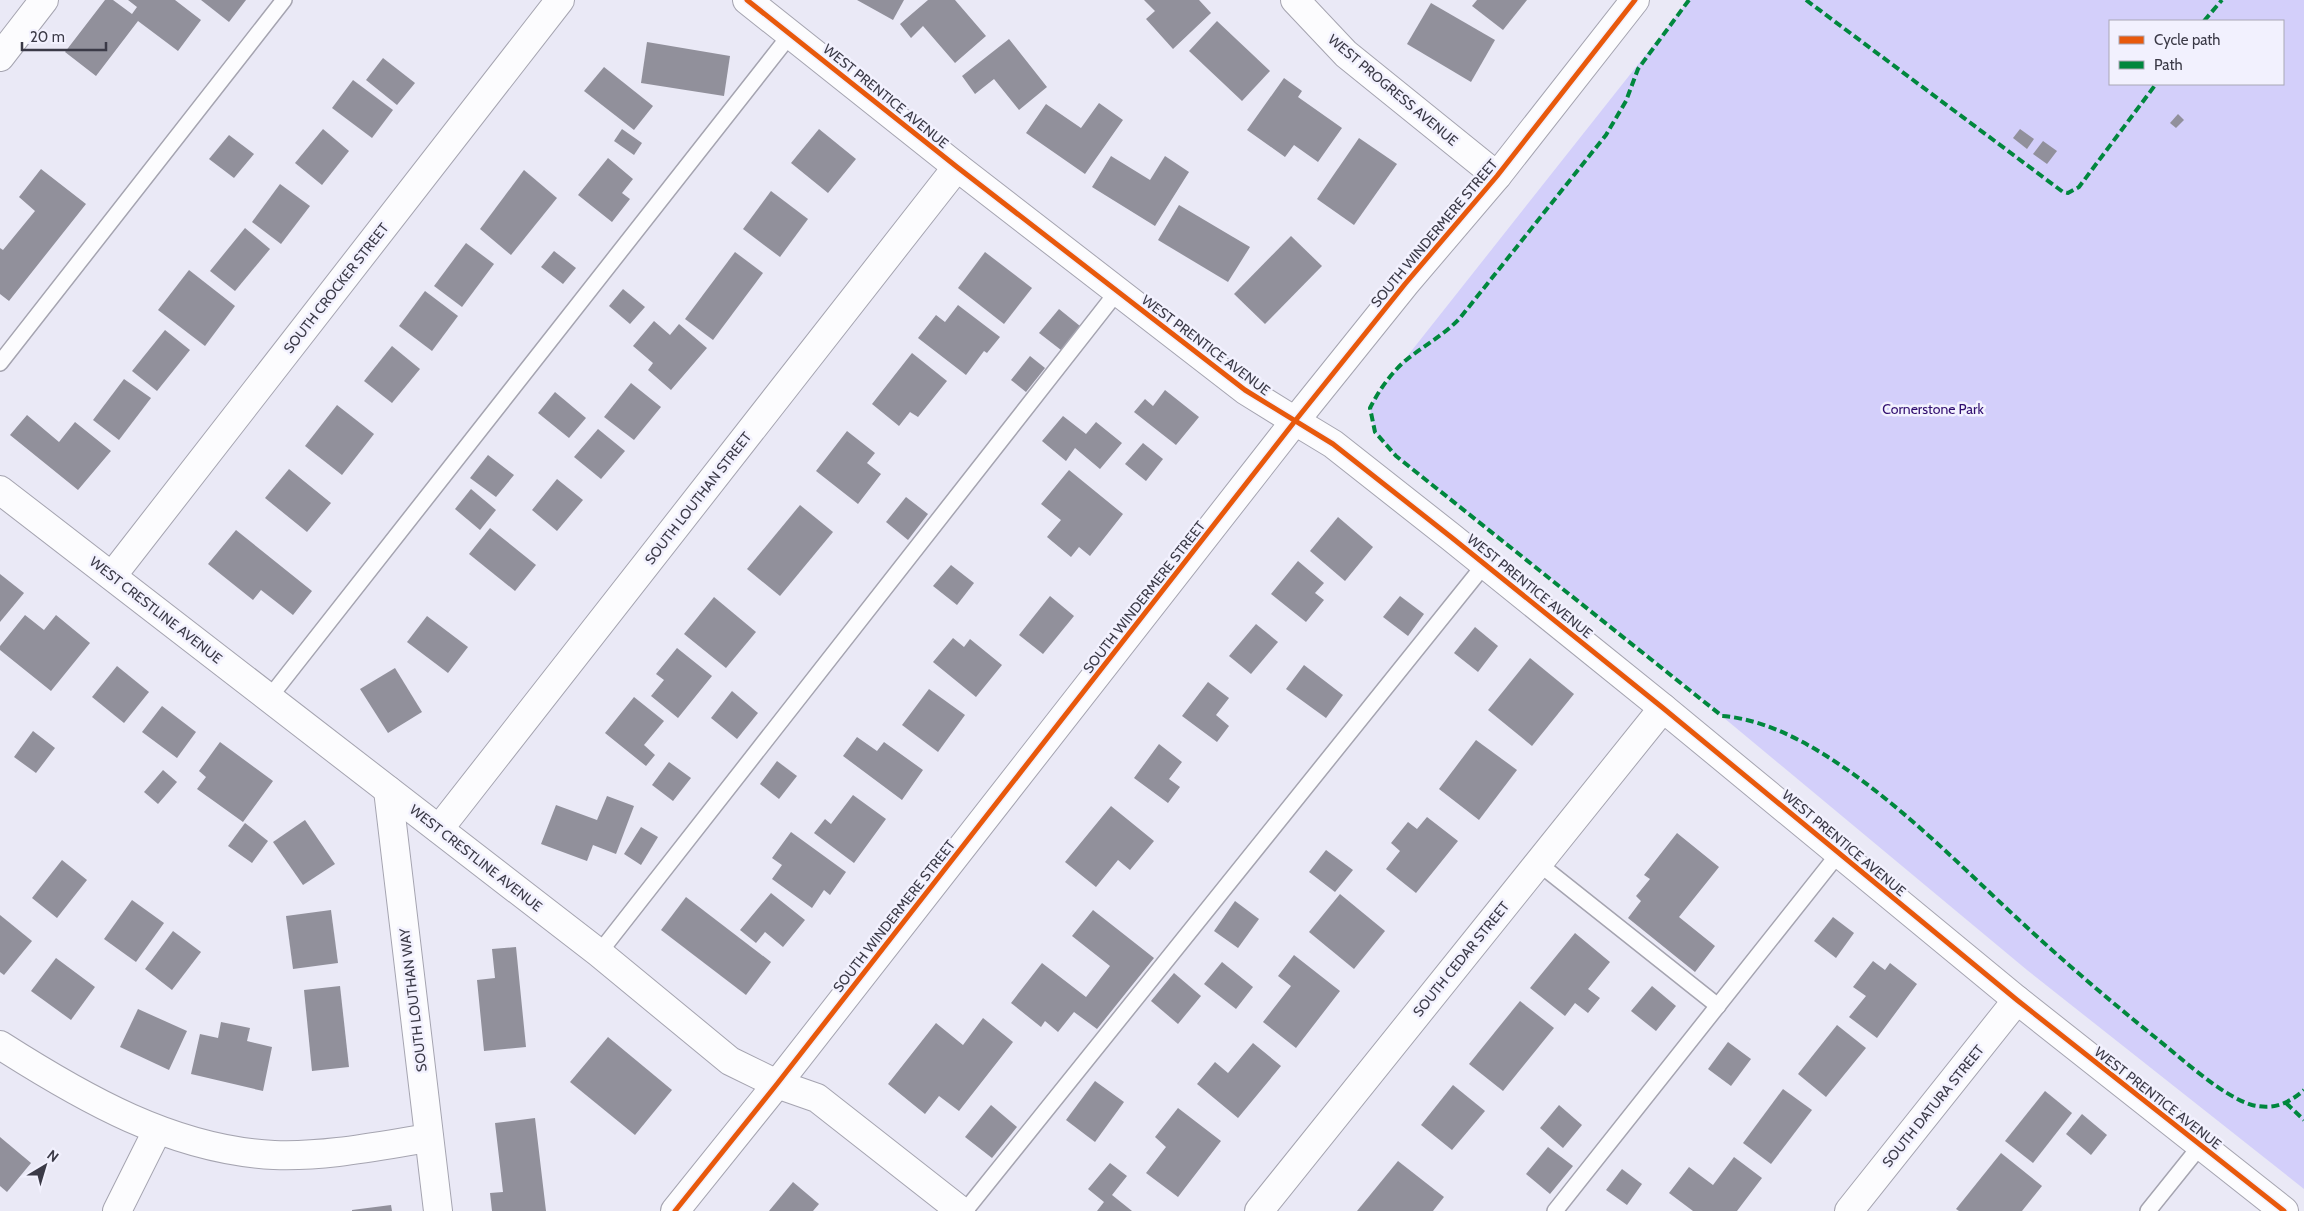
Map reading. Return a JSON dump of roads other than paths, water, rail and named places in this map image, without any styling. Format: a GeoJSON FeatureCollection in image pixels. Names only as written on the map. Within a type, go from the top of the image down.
{"type":"FeatureCollection","features":[{"type":"Feature","properties":{"kind":"street"},"geometry":{"type":"LineString","coordinates":[[0,57],[44,0]]}},
{"type":"Feature","properties":{"kind":"street","name":"SOUTH CROCKER STREET"},"geometry":{"type":"LineString","coordinates":[[112,576],[560,0]]}},
{"type":"Feature","properties":{"kind":"street","name":"WEST PRENTICE AVENUE"},"geometry":{"type":"LineString","coordinates":[[747,0],[956,167],[1245,390],[1332,444],[1485,564],[2017,1000],[2284,1211]]}},
{"type":"Feature","properties":{"kind":"street","name":"WEST PROGRESS AVENUE"},"geometry":{"type":"LineString","coordinates":[[1295,0],[1346,54],[1496,176]]}},
{"type":"Feature","properties":{"kind":"street","name":"SOUTH WINDERMERE STREET"},"geometry":{"type":"LineString","coordinates":[[675,1211],[1295,422],[1405,284],[1496,176],[1635,0]]}},
{"type":"Feature","properties":{"kind":"street","name":"SOUTH LOUTHAN STREET"},"geometry":{"type":"LineString","coordinates":[[439,829],[956,167]]}},
{"type":"Feature","properties":{"kind":"street","name":"WEST CRESTLINE AVENUE"},"geometry":{"type":"LineString","coordinates":[[0,490],[599,953],[730,1061],[776,1084],[817,1098],[960,1211]]}},
{"type":"Feature","properties":{"kind":"street","name":"SOUTH CEDAR STREET"},"geometry":{"type":"LineString","coordinates":[[1259,1211],[1663,708]]}},
{"type":"Feature","properties":{"kind":"street","name":"SOUTH LOUTHAN WAY"},"geometry":{"type":"LineString","coordinates":[[388,790],[438,1211]]}},
{"type":"Feature","properties":{"kind":"street","name":"SOUTH DATURA STREET"},"geometry":{"type":"LineString","coordinates":[[1849,1211],[2017,1000]]}},
{"type":"Feature","properties":{"kind":"street"},"geometry":{"type":"LineString","coordinates":[[0,1045],[46,1074],[157,1131],[228,1150],[275,1155],[329,1154],[429,1138]]}},
{"type":"Feature","properties":{"kind":"street"},"geometry":{"type":"LineString","coordinates":[[117,1211],[157,1131]]}},
{"type":"Feature","properties":{"kind":"lane"},"geometry":{"type":"LineString","coordinates":[[0,363],[284,0]]}},
{"type":"Feature","properties":{"kind":"lane"},"geometry":{"type":"LineString","coordinates":[[269,698],[790,34]]}},
{"type":"Feature","properties":{"kind":"lane"},"geometry":{"type":"LineString","coordinates":[[599,953],[1118,292]]}},
{"type":"Feature","properties":{"kind":"lane"},"geometry":{"type":"LineString","coordinates":[[965,1211],[1485,564]]}},
{"type":"Feature","properties":{"kind":"lane"},"geometry":{"type":"LineString","coordinates":[[1555,1211],[1839,853]]}},
{"type":"Feature","properties":{"kind":"lane"},"geometry":{"type":"LineString","coordinates":[[1538,863],[1718,1006]]}},
{"type":"Feature","properties":{"kind":"lane"},"geometry":{"type":"LineString","coordinates":[[2148,1211],[2201,1145]]}},
{"type":"Feature","properties":{"kind":"park label","name":"Cornerstone Park"},"geometry":{"type":"Point","coordinates":[1933,409]}}]}
